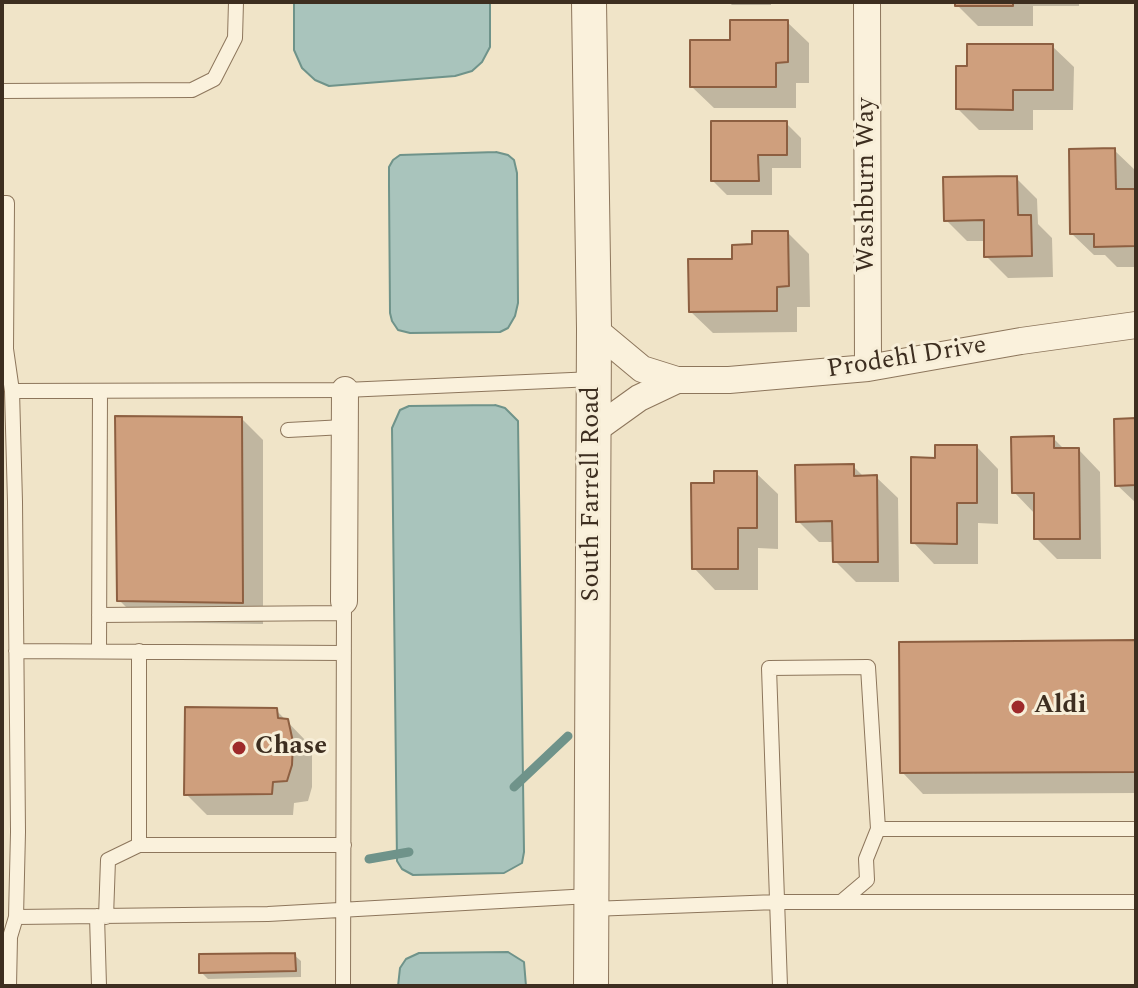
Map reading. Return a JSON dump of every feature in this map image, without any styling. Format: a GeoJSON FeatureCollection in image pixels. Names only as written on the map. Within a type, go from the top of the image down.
{"type":"FeatureCollection","features":[{"type":"Feature","properties":{"kind":"street","name":"South Farrell Road"},"geometry":{"type":"LineString","coordinates":[[589,2],[594,329],[591,986]]}},
{"type":"Feature","properties":{"kind":"street","name":"Washburn Way"},"geometry":{"type":"LineString","coordinates":[[867,2],[868,368]]}},
{"type":"Feature","properties":{"kind":"street","name":"Prodehl Drive"},"geometry":{"type":"LineString","coordinates":[[594,329],[642,369],[677,380],[729,380],[868,368],[1021,341],[1136,325]]}},
{"type":"Feature","properties":{"kind":"street","name":"Prodehl Drive"},"geometry":{"type":"LineString","coordinates":[[593,431],[639,398],[677,380]]}},
{"type":"Feature","properties":{"kind":"street"},"geometry":{"type":"LineString","coordinates":[[344,607],[345,390]]}},
{"type":"Feature","properties":{"kind":"lane"},"geometry":{"type":"LineString","coordinates":[[2,91],[192,90],[214,79],[235,38],[236,2]]}},
{"type":"Feature","properties":{"kind":"lane"},"geometry":{"type":"LineString","coordinates":[[2,203],[7,203],[6,349],[12,391],[16,651],[16,917],[10,937],[9,986]]}},
{"type":"Feature","properties":{"kind":"lane"},"geometry":{"type":"LineString","coordinates":[[12,391],[345,390],[594,379]]}},
{"type":"Feature","properties":{"kind":"lane"},"geometry":{"type":"LineString","coordinates":[[99,651],[100,391]]}},
{"type":"Feature","properties":{"kind":"lane"},"geometry":{"type":"LineString","coordinates":[[288,430],[344,427]]}},
{"type":"Feature","properties":{"kind":"lane"},"geometry":{"type":"LineString","coordinates":[[99,615],[344,607],[343,986]]}},
{"type":"Feature","properties":{"kind":"lane"},"geometry":{"type":"LineString","coordinates":[[16,651],[344,653]]}},
{"type":"Feature","properties":{"kind":"lane"},"geometry":{"type":"LineString","coordinates":[[139,651],[139,845]]}},
{"type":"Feature","properties":{"kind":"lane"},"geometry":{"type":"LineString","coordinates":[[780,986],[769,668],[868,667],[878,829],[866,859],[867,880],[841,902]]}},
{"type":"Feature","properties":{"kind":"lane"},"geometry":{"type":"LineString","coordinates":[[878,829],[1136,829]]}},
{"type":"Feature","properties":{"kind":"lane"},"geometry":{"type":"LineString","coordinates":[[99,986],[108,860],[139,845],[344,845]]}},
{"type":"Feature","properties":{"kind":"lane"},"geometry":{"type":"LineString","coordinates":[[16,917],[268,914],[590,902],[1136,902]]}},
{"type":"Feature","properties":{"kind":"water"},"geometry":{"type":"Polygon","coordinates":[[[294,2],[490,2],[490,47],[482,62],[472,71],[455,76],[329,86],[315,80],[302,68],[294,50],[294,2]]]}},
{"type":"Feature","properties":{"kind":"water"},"geometry":{"type":"Polygon","coordinates":[[[496,152],[514,160],[517,173],[518,303],[515,316],[508,328],[500,332],[410,333],[398,330],[390,313],[389,167],[400,155],[496,152]]]}},
{"type":"Feature","properties":{"kind":"water"},"geometry":{"type":"Polygon","coordinates":[[[495,405],[505,408],[518,421],[524,852],[522,863],[504,873],[413,875],[402,869],[397,861],[392,428],[400,410],[409,406],[495,405]]]}},
{"type":"Feature","properties":{"kind":"water"},"geometry":{"type":"Polygon","coordinates":[[[508,952],[524,962],[526,986],[398,986],[400,968],[406,959],[419,953],[508,952]]]}},
{"type":"Feature","properties":{"kind":"building"},"geometry":{"type":"Polygon","coordinates":[[[955,2],[1013,2],[1013,6],[955,6],[955,2]]]}},
{"type":"Feature","properties":{"kind":"building"},"geometry":{"type":"Polygon","coordinates":[[[730,20],[788,20],[788,62],[776,63],[776,87],[690,87],[690,40],[730,40],[730,20]]]}},
{"type":"Feature","properties":{"kind":"building"},"geometry":{"type":"Polygon","coordinates":[[[967,44],[1053,44],[1053,90],[1013,90],[1013,110],[956,109],[956,66],[967,66],[967,44]]]}},
{"type":"Feature","properties":{"kind":"building"},"geometry":{"type":"Polygon","coordinates":[[[711,121],[787,121],[787,155],[758,155],[759,181],[711,181],[711,121]]]}},
{"type":"Feature","properties":{"kind":"building"},"geometry":{"type":"Polygon","coordinates":[[[1115,148],[1116,189],[1136,189],[1136,246],[1094,247],[1094,234],[1070,234],[1069,149],[1115,148]]]}},
{"type":"Feature","properties":{"kind":"building"},"geometry":{"type":"Polygon","coordinates":[[[1017,176],[1018,215],[1031,215],[1032,256],[984,257],[984,220],[944,221],[943,177],[1017,176]]]}},
{"type":"Feature","properties":{"kind":"building"},"geometry":{"type":"Polygon","coordinates":[[[752,231],[788,231],[789,286],[777,287],[777,311],[689,312],[688,259],[732,259],[732,245],[752,244],[752,231]]]}},
{"type":"Feature","properties":{"kind":"building"},"geometry":{"type":"Polygon","coordinates":[[[115,416],[242,417],[243,603],[117,601],[115,416]]]}},
{"type":"Feature","properties":{"kind":"building"},"geometry":{"type":"Polygon","coordinates":[[[1136,418],[1136,485],[1115,486],[1114,419],[1136,418]]]}},
{"type":"Feature","properties":{"kind":"building"},"geometry":{"type":"Polygon","coordinates":[[[1054,436],[1054,448],[1079,448],[1080,539],[1034,539],[1034,493],[1012,493],[1011,437],[1054,436]]]}},
{"type":"Feature","properties":{"kind":"building"},"geometry":{"type":"Polygon","coordinates":[[[935,445],[977,445],[977,503],[957,503],[957,544],[911,543],[911,457],[935,458],[935,445]]]}},
{"type":"Feature","properties":{"kind":"building"},"geometry":{"type":"Polygon","coordinates":[[[854,464],[854,476],[877,475],[878,562],[833,562],[832,521],[796,522],[795,465],[854,464]]]}},
{"type":"Feature","properties":{"kind":"building"},"geometry":{"type":"Polygon","coordinates":[[[714,471],[757,471],[757,528],[738,528],[738,569],[692,569],[691,483],[714,483],[714,471]]]}},
{"type":"Feature","properties":{"kind":"building","name":"Aldi"},"geometry":{"type":"Polygon","coordinates":[[[1136,640],[1136,772],[900,773],[899,642],[1136,640]]]}},
{"type":"Feature","properties":{"kind":"building","name":"Chase"},"geometry":{"type":"Polygon","coordinates":[[[185,707],[277,708],[278,718],[288,719],[293,742],[292,765],[287,781],[273,782],[272,794],[184,795],[185,707]]]}},
{"type":"Feature","properties":{"kind":"building"},"geometry":{"type":"Polygon","coordinates":[[[295,953],[296,971],[199,973],[199,954],[295,953]]]}},
{"type":"Feature","properties":{"kind":"waterway"},"geometry":{"type":"LineString","coordinates":[[514,787],[568,736]]}},
{"type":"Feature","properties":{"kind":"waterway"},"geometry":{"type":"LineString","coordinates":[[369,859],[409,852]]}},
{"type":"Feature","properties":{"kind":"place","name":"Aldi"},"geometry":{"type":"Point","coordinates":[1018,707]}},
{"type":"Feature","properties":{"kind":"place","name":"Chase"},"geometry":{"type":"Point","coordinates":[239,748]}}]}
